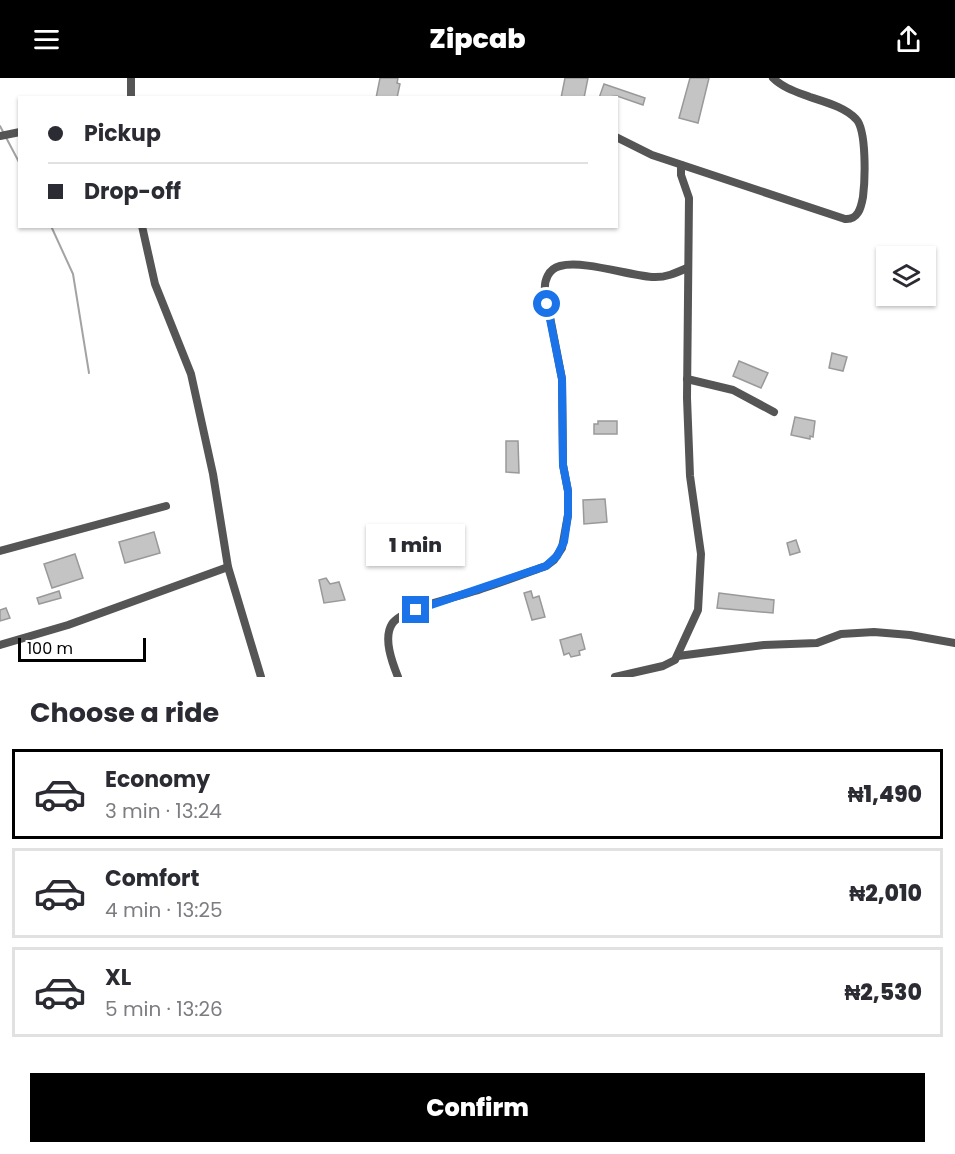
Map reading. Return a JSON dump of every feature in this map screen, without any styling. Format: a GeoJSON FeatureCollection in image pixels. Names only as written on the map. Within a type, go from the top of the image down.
{"type":"FeatureCollection","features":[{"type":"Feature","properties":{"kind":"street"},"geometry":{"type":"LineString","coordinates":[[131,78],[132,96]]}},
{"type":"Feature","properties":{"kind":"street"},"geometry":{"type":"LineString","coordinates":[[618,138],[652,155],[852,220],[856,217],[863,195],[863,143],[859,122],[843,109],[782,85],[773,78]]}},
{"type":"Feature","properties":{"kind":"street"},"geometry":{"type":"LineString","coordinates":[[0,136],[18,132]]}},
{"type":"Feature","properties":{"kind":"street"},"geometry":{"type":"LineString","coordinates":[[678,656],[698,610],[701,554],[690,476],[687,379],[688,198],[681,175],[681,165]]}},
{"type":"Feature","properties":{"kind":"street"},"geometry":{"type":"LineString","coordinates":[[142,228],[155,284],[191,374],[201,411],[228,567],[261,677]]}},
{"type":"Feature","properties":{"kind":"street"},"geometry":{"type":"LineString","coordinates":[[398,677],[388,639],[392,623],[398,617],[433,603],[546,566],[554,561],[562,548],[568,515],[568,491],[563,465],[562,379],[546,300],[544,283],[547,277],[558,266],[601,268],[651,277],[663,277],[687,268]]}},
{"type":"Feature","properties":{"kind":"street"},"geometry":{"type":"LineString","coordinates":[[687,379],[733,390],[774,412]]}},
{"type":"Feature","properties":{"kind":"street"},"geometry":{"type":"LineString","coordinates":[[0,551],[166,506]]}},
{"type":"Feature","properties":{"kind":"street"},"geometry":{"type":"LineString","coordinates":[[0,645],[68,625],[228,567]]}},
{"type":"Feature","properties":{"kind":"street"},"geometry":{"type":"LineString","coordinates":[[615,677],[663,666],[678,656],[764,645],[817,643],[841,634],[874,632],[910,635],[955,644]]}},
{"type":"Feature","properties":{"kind":"building"},"geometry":{"type":"Polygon","coordinates":[[[380,78],[398,78],[397,83],[400,84],[397,96],[376,96],[380,78]]]}},
{"type":"Feature","properties":{"kind":"building"},"geometry":{"type":"Polygon","coordinates":[[[565,78],[588,78],[584,96],[561,96],[565,78]]]}},
{"type":"Feature","properties":{"kind":"building"},"geometry":{"type":"Polygon","coordinates":[[[690,78],[709,78],[698,123],[679,118],[690,78]]]}},
{"type":"Feature","properties":{"kind":"building"},"geometry":{"type":"Polygon","coordinates":[[[604,84],[645,98],[643,105],[618,96],[600,96],[604,84]]]}},
{"type":"Feature","properties":{"kind":"building"},"geometry":{"type":"Polygon","coordinates":[[[832,353],[847,357],[843,371],[829,368],[832,353]]]}},
{"type":"Feature","properties":{"kind":"building"},"geometry":{"type":"Polygon","coordinates":[[[739,361],[768,373],[761,388],[733,376],[739,361]]]}},
{"type":"Feature","properties":{"kind":"building"},"geometry":{"type":"Polygon","coordinates":[[[795,417],[815,421],[813,437],[810,436],[810,439],[791,435],[795,417]]]}},
{"type":"Feature","properties":{"kind":"building"},"geometry":{"type":"Polygon","coordinates":[[[598,421],[617,421],[617,434],[594,434],[594,424],[598,424],[598,421]]]}},
{"type":"Feature","properties":{"kind":"building"},"geometry":{"type":"Polygon","coordinates":[[[506,441],[518,441],[519,473],[506,472],[506,441]]]}},
{"type":"Feature","properties":{"kind":"building"},"geometry":{"type":"Polygon","coordinates":[[[605,499],[607,522],[584,524],[583,500],[605,499]]]}},
{"type":"Feature","properties":{"kind":"building"},"geometry":{"type":"Polygon","coordinates":[[[154,532],[160,553],[125,563],[119,542],[154,532]]]}},
{"type":"Feature","properties":{"kind":"building"},"geometry":{"type":"Polygon","coordinates":[[[796,540],[800,552],[790,555],[787,543],[796,540]]]}},
{"type":"Feature","properties":{"kind":"building"},"geometry":{"type":"Polygon","coordinates":[[[75,554],[83,578],[52,588],[44,564],[75,554]]]}},
{"type":"Feature","properties":{"kind":"building"},"geometry":{"type":"Polygon","coordinates":[[[326,578],[330,584],[339,582],[345,600],[324,603],[319,580],[326,578]]]}},
{"type":"Feature","properties":{"kind":"building"},"geometry":{"type":"Polygon","coordinates":[[[59,591],[61,598],[39,604],[37,598],[59,591]]]}},
{"type":"Feature","properties":{"kind":"building"},"geometry":{"type":"Polygon","coordinates":[[[531,591],[533,598],[539,596],[545,617],[532,620],[524,593],[531,591]]]}},
{"type":"Feature","properties":{"kind":"building"},"geometry":{"type":"Polygon","coordinates":[[[719,593],[774,600],[773,613],[717,608],[719,593]]]}},
{"type":"Feature","properties":{"kind":"building"},"geometry":{"type":"Polygon","coordinates":[[[6,608],[10,618],[0,621],[0,610],[6,608]]]}},
{"type":"Feature","properties":{"kind":"building"},"geometry":{"type":"Polygon","coordinates":[[[581,634],[585,649],[579,651],[580,655],[571,657],[569,653],[564,655],[560,640],[581,634]]]}},
{"type":"Feature","properties":{"kind":"waterway"},"geometry":{"type":"LineString","coordinates":[[0,126],[18,160]]}},
{"type":"Feature","properties":{"kind":"waterway"},"geometry":{"type":"LineString","coordinates":[[52,228],[73,274],[89,373]]}},
{"type":"Feature","properties":{"kind":"route"},"geometry":{"type":"LineString","coordinates":[[416,610],[546,566],[554,561],[562,548],[568,515],[568,491],[563,465],[562,379],[547,304]]}}]}
